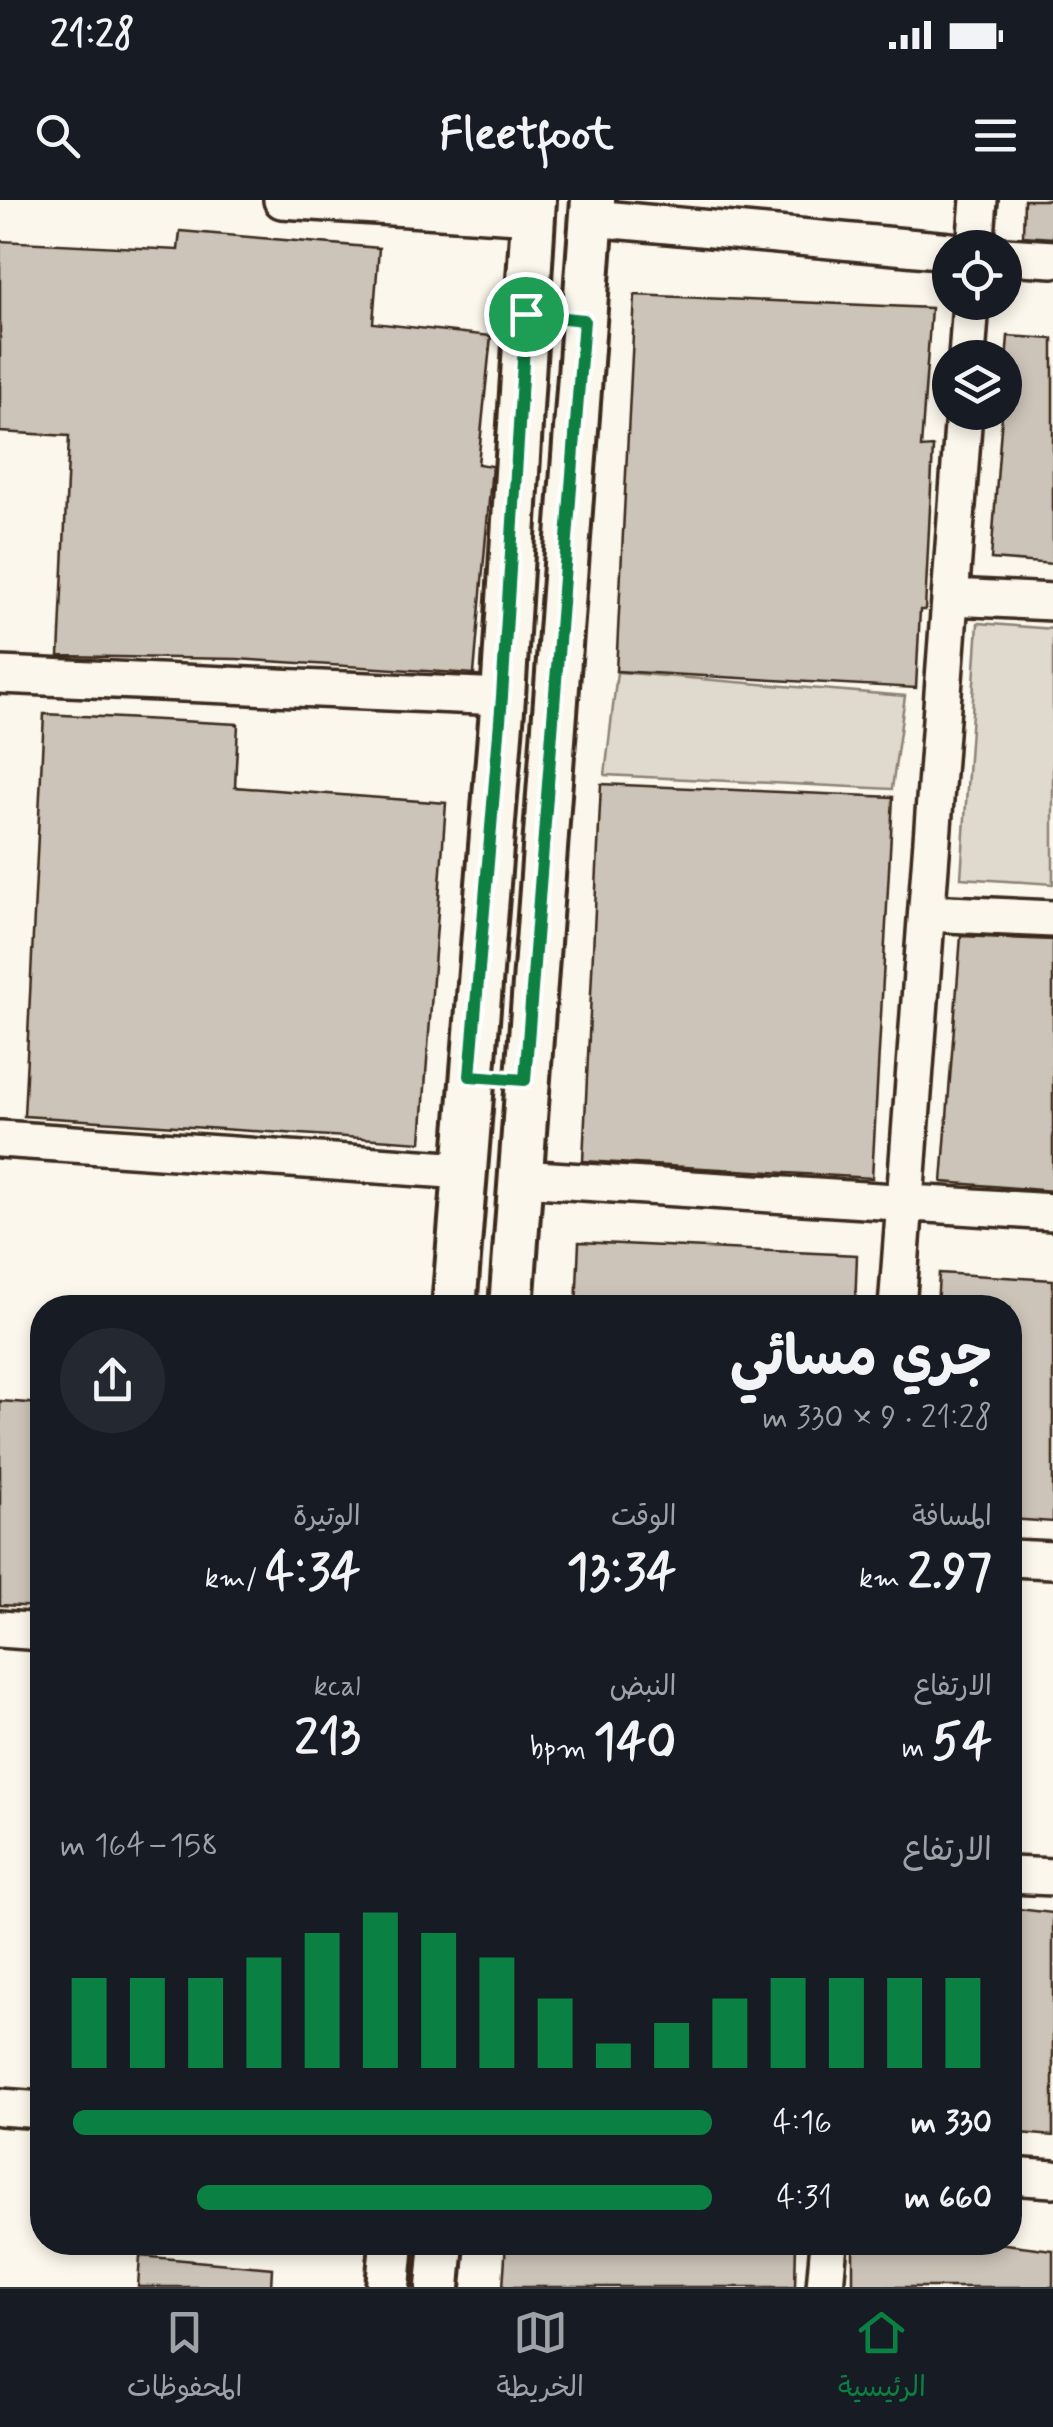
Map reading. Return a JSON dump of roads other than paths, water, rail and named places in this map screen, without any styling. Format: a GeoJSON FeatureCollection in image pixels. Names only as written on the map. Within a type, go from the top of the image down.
{"type":"FeatureCollection","features":[{"type":"Feature","properties":{"kind":"street"},"geometry":{"type":"LineString","coordinates":[[282,200],[533,208],[502,697],[455,1295]]}},
{"type":"Feature","properties":{"kind":"street"},"geometry":{"type":"LineString","coordinates":[[976,230],[979,200]]}},
{"type":"Feature","properties":{"kind":"street"},"geometry":{"type":"LineString","coordinates":[[512,1295],[592,209],[932,249]]}},
{"type":"Feature","properties":{"kind":"street"},"geometry":{"type":"LineString","coordinates":[[1022,257],[1053,259]]}},
{"type":"Feature","properties":{"kind":"street"},"geometry":{"type":"LineString","coordinates":[[526,314],[584,320]]}},
{"type":"Feature","properties":{"kind":"street"},"geometry":{"type":"LineString","coordinates":[[897,1295],[963,430]]}},
{"type":"Feature","properties":{"kind":"street"},"geometry":{"type":"LineString","coordinates":[[952,597],[1053,602]]}},
{"type":"Feature","properties":{"kind":"street"},"geometry":{"type":"LineString","coordinates":[[0,675],[502,697]]}},
{"type":"Feature","properties":{"kind":"street"},"geometry":{"type":"LineString","coordinates":[[927,913],[1053,919]]}},
{"type":"Feature","properties":{"kind":"street"},"geometry":{"type":"LineString","coordinates":[[470,1076],[525,1080]]}},
{"type":"Feature","properties":{"kind":"street"},"geometry":{"type":"LineString","coordinates":[[0,1139],[464,1171]]}},
{"type":"Feature","properties":{"kind":"street"},"geometry":{"type":"LineString","coordinates":[[520,1178],[1053,1212]]}},
{"type":"Feature","properties":{"kind":"street"},"geometry":{"type":"LineString","coordinates":[[458,1256],[514,1260]]}},
{"type":"Feature","properties":{"kind":"street"},"geometry":{"type":"LineString","coordinates":[[1022,1559],[1053,1560]]}},
{"type":"Feature","properties":{"kind":"street"},"geometry":{"type":"LineString","coordinates":[[0,1630],[30,1631]]}},
{"type":"Feature","properties":{"kind":"street"},"geometry":{"type":"LineString","coordinates":[[1022,1876],[1053,1877]]}},
{"type":"Feature","properties":{"kind":"street"},"geometry":{"type":"LineString","coordinates":[[0,2108],[30,2109]]}},
{"type":"Feature","properties":{"kind":"street"},"geometry":{"type":"LineString","coordinates":[[1022,2177],[1053,2179]]}},
{"type":"Feature","properties":{"kind":"street"},"geometry":{"type":"LineString","coordinates":[[388,2287],[391,2255]]}},
{"type":"Feature","properties":{"kind":"street"},"geometry":{"type":"LineString","coordinates":[[438,2287],[441,2255]]}},
{"type":"Feature","properties":{"kind":"street"},"geometry":{"type":"LineString","coordinates":[[825,2287],[828,2255]]}}]}
